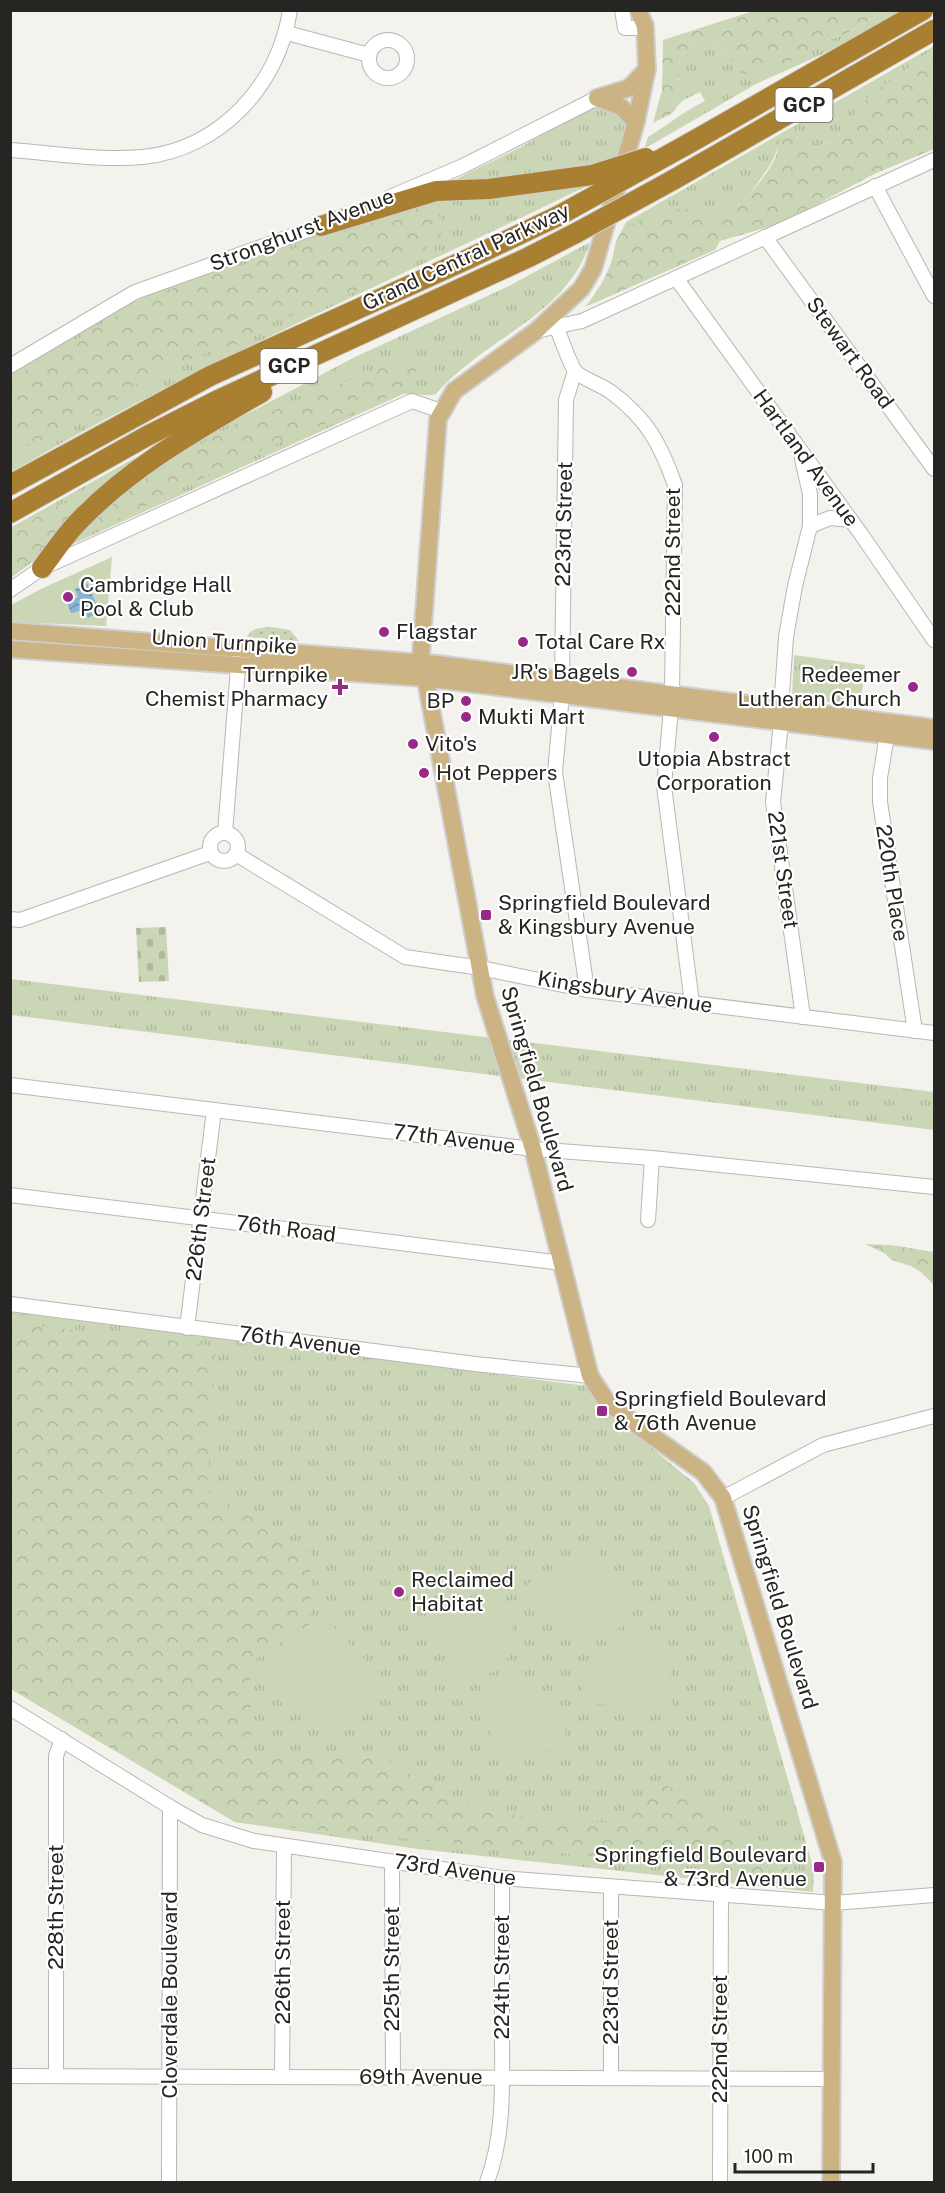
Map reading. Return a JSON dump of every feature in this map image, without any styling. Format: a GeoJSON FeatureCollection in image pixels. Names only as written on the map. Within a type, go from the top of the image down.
{"type":"FeatureCollection","features":[{"type":"Feature","properties":{"kind":"highway","name":"Grand Central Parkway"},"geometry":{"type":"LineString","coordinates":[[10,484],[210,376],[558,216],[923,10]]}},
{"type":"Feature","properties":{"kind":"highway","name":"Grand Central Parkway"},"geometry":{"type":"LineString","coordinates":[[10,513],[147,436],[220,399],[576,233],[934,30]]}},
{"type":"Feature","properties":{"kind":"highway"},"geometry":{"type":"LineString","coordinates":[[321,226],[436,191],[489,189],[592,175],[688,144]]}},
{"type":"Feature","properties":{"kind":"highway"},"geometry":{"type":"LineString","coordinates":[[42,568],[78,522],[118,484],[148,461],[266,390],[478,280]]}},
{"type":"Feature","properties":{"kind":"main road","name":"Springfield Boulevard"},"geometry":{"type":"LineString","coordinates":[[638,10],[645,27],[647,69],[636,122],[593,269],[581,289],[554,321],[536,331],[454,391],[438,419],[421,638],[424,670],[485,996],[533,1149],[590,1376],[608,1402],[703,1472],[723,1498],[833,1862],[831,2182]]}},
{"type":"Feature","properties":{"kind":"main road"},"geometry":{"type":"LineString","coordinates":[[597,98],[629,88],[647,69]]}},
{"type":"Feature","properties":{"kind":"main road"},"geometry":{"type":"LineString","coordinates":[[597,98],[621,107],[636,122]]}},
{"type":"Feature","properties":{"kind":"main road","name":"Union Turnpike"},"geometry":{"type":"LineString","coordinates":[[10,631],[239,648],[781,715],[934,728]]}},
{"type":"Feature","properties":{"kind":"main road","name":"Union Turnpike"},"geometry":{"type":"LineString","coordinates":[[10,649],[238,665],[424,670]]}},
{"type":"Feature","properties":{"kind":"main road","name":"Union Turnpike"},"geometry":{"type":"LineString","coordinates":[[781,715],[887,735],[934,741]]}},
{"type":"Feature","properties":{"kind":"street"},"geometry":{"type":"LineString","coordinates":[[10,150],[120,158],[164,153],[192,143],[222,126],[252,98],[272,70],[287,33],[290,10]]}},
{"type":"Feature","properties":{"kind":"street"},"geometry":{"type":"LineString","coordinates":[[622,10],[625,28],[645,27]]}},
{"type":"Feature","properties":{"kind":"street"},"geometry":{"type":"LineString","coordinates":[[287,33],[369,56]]}},
{"type":"Feature","properties":{"kind":"street","name":"Stronghurst Avenue"},"geometry":{"type":"LineString","coordinates":[[10,366],[135,292],[321,226],[463,166],[597,98]]}},
{"type":"Feature","properties":{"kind":"street"},"geometry":{"type":"LineString","coordinates":[[575,371],[554,321],[582,321],[934,160]]}},
{"type":"Feature","properties":{"kind":"street"},"geometry":{"type":"LineString","coordinates":[[875,186],[934,296]]}},
{"type":"Feature","properties":{"kind":"street","name":"Stewart Road"},"geometry":{"type":"LineString","coordinates":[[765,237],[934,469]]}},
{"type":"Feature","properties":{"kind":"street","name":"Hartland Avenue"},"geometry":{"type":"LineString","coordinates":[[676,278],[851,520],[934,640]]}},
{"type":"Feature","properties":{"kind":"street","name":"223rd Street"},"geometry":{"type":"LineString","coordinates":[[575,371],[566,400],[562,687],[555,772],[587,990]]}},
{"type":"Feature","properties":{"kind":"street","name":"222nd Street"},"geometry":{"type":"LineString","coordinates":[[575,371],[610,391],[649,427],[667,462],[675,485],[672,701],[665,793],[692,1004]]}},
{"type":"Feature","properties":{"kind":"street"},"geometry":{"type":"LineString","coordinates":[[10,590],[42,568],[412,401],[441,411]]}},
{"type":"Feature","properties":{"kind":"street","name":"221st Street"},"geometry":{"type":"LineString","coordinates":[[799,450],[810,494],[810,526],[786,637],[773,802],[803,1017]]}},
{"type":"Feature","properties":{"kind":"street"},"geometry":{"type":"LineString","coordinates":[[810,526],[830,518],[851,520]]}},
{"type":"Feature","properties":{"kind":"street"},"geometry":{"type":"LineString","coordinates":[[225,833],[239,648]]}},
{"type":"Feature","properties":{"kind":"street","name":"220th Place"},"geometry":{"type":"LineString","coordinates":[[887,735],[880,778],[880,802],[915,1031]]}},
{"type":"Feature","properties":{"kind":"street"},"geometry":{"type":"LineString","coordinates":[[225,833],[235,838],[237,843],[236,854],[223,861],[214,858],[210,853],[212,839],[215,835],[225,833]]}},
{"type":"Feature","properties":{"kind":"street"},"geometry":{"type":"LineString","coordinates":[[10,919],[20,920],[210,853]]}},
{"type":"Feature","properties":{"kind":"street","name":"Kingsbury Avenue"},"geometry":{"type":"LineString","coordinates":[[236,854],[298,894],[405,957],[481,968],[587,990],[934,1033]]}},
{"type":"Feature","properties":{"kind":"street","name":"77th Avenue"},"geometry":{"type":"LineString","coordinates":[[10,1085],[533,1149],[652,1158],[934,1187]]}},
{"type":"Feature","properties":{"kind":"street","name":"226th Street"},"geometry":{"type":"LineString","coordinates":[[187,1328],[214,1110]]}},
{"type":"Feature","properties":{"kind":"street"},"geometry":{"type":"LineString","coordinates":[[648,1220],[652,1158]]}},
{"type":"Feature","properties":{"kind":"street","name":"76th Road"},"geometry":{"type":"LineString","coordinates":[[10,1196],[562,1263]]}},
{"type":"Feature","properties":{"kind":"street","name":"76th Avenue"},"geometry":{"type":"LineString","coordinates":[[10,1304],[187,1328],[590,1376]]}},
{"type":"Feature","properties":{"kind":"street"},"geometry":{"type":"LineString","coordinates":[[723,1498],[823,1445],[934,1416]]}},
{"type":"Feature","properties":{"kind":"street","name":"73rd Avenue"},"geometry":{"type":"LineString","coordinates":[[10,1708],[202,1825],[231,1835],[284,1846],[502,1878],[611,1887],[834,1903],[934,1895]]}},
{"type":"Feature","properties":{"kind":"street","name":"228th Street"},"geometry":{"type":"LineString","coordinates":[[56,2076],[56,1756],[62,1739]]}},
{"type":"Feature","properties":{"kind":"street","name":"Cloverdale Boulevard"},"geometry":{"type":"LineString","coordinates":[[169,2182],[170,1807]]}},
{"type":"Feature","properties":{"kind":"street","name":"226th Street"},"geometry":{"type":"LineString","coordinates":[[282,2077],[284,1846]]}},
{"type":"Feature","properties":{"kind":"street","name":"225th Street"},"geometry":{"type":"LineString","coordinates":[[392,1862],[393,2078]]}},
{"type":"Feature","properties":{"kind":"street","name":"224th Street"},"geometry":{"type":"LineString","coordinates":[[487,2182],[500,2125],[502,1878]]}},
{"type":"Feature","properties":{"kind":"street","name":"223rd Street"},"geometry":{"type":"LineString","coordinates":[[611,1887],[611,2078]]}},
{"type":"Feature","properties":{"kind":"street","name":"222nd Street"},"geometry":{"type":"LineString","coordinates":[[720,2182],[721,1895]]}},
{"type":"Feature","properties":{"kind":"street","name":"69th Avenue"},"geometry":{"type":"LineString","coordinates":[[10,2076],[832,2079]]}},
{"type":"Feature","properties":{"kind":"green space"},"geometry":{"type":"Polygon","coordinates":[[[753,11],[885,11],[844,35],[830,38],[771,72],[757,76],[742,73],[733,64],[723,45],[704,38],[688,48],[681,56],[678,88],[671,114],[653,123],[662,90],[663,40],[753,11]]]}},
{"type":"Feature","properties":{"kind":"green space"},"geometry":{"type":"Polygon","coordinates":[[[885,11],[900,11],[834,49],[756,84],[644,149],[648,137],[705,101],[700,92],[682,101],[671,114],[678,88],[681,56],[688,48],[704,38],[723,45],[733,64],[844,35],[885,11]]]}},
{"type":"Feature","properties":{"kind":"green space"},"geometry":{"type":"Polygon","coordinates":[[[934,46],[934,49],[871,95],[834,140],[815,147],[797,137],[778,144],[771,163],[754,188],[738,205],[716,214],[688,209],[667,212],[642,220],[620,234],[626,222],[934,46]]]}},
{"type":"Feature","properties":{"kind":"green space"},"geometry":{"type":"Polygon","coordinates":[[[934,49],[934,149],[874,174],[782,223],[720,241],[715,250],[585,307],[604,279],[617,239],[625,229],[632,224],[672,210],[688,209],[717,213],[736,206],[764,176],[774,161],[778,145],[783,139],[797,138],[815,147],[834,140],[870,95],[934,49]]]}},
{"type":"Feature","properties":{"kind":"green space"},"geometry":{"type":"Polygon","coordinates":[[[593,104],[624,116],[625,129],[616,160],[553,176],[452,181],[521,147],[593,104]]]}},
{"type":"Feature","properties":{"kind":"green space"},"geometry":{"type":"Polygon","coordinates":[[[588,183],[587,186],[152,395],[11,472],[10,370],[108,314],[164,288],[429,196],[588,183]]]}},
{"type":"Feature","properties":{"kind":"green space"},"geometry":{"type":"Polygon","coordinates":[[[427,205],[444,221],[441,235],[418,255],[372,277],[358,291],[265,325],[247,342],[209,352],[171,367],[137,384],[115,406],[41,441],[11,449],[11,378],[152,295],[427,205]]]}},
{"type":"Feature","properties":{"kind":"green space"},"geometry":{"type":"Polygon","coordinates":[[[590,242],[579,268],[563,290],[544,308],[455,374],[436,394],[403,394],[73,544],[67,540],[169,455],[355,357],[507,287],[590,242]]]}},
{"type":"Feature","properties":{"kind":"green space"},"geometry":{"type":"Polygon","coordinates":[[[402,361],[416,369],[416,386],[250,455],[90,533],[92,523],[115,500],[172,461],[235,424],[359,377],[386,363],[402,361]]]}},
{"type":"Feature","properties":{"kind":"green space"},"geometry":{"type":"Polygon","coordinates":[[[165,441],[31,563],[11,578],[10,528],[165,441]]]}},
{"type":"Feature","properties":{"kind":"green space"},"geometry":{"type":"Polygon","coordinates":[[[63,503],[71,504],[69,518],[31,559],[11,574],[10,532],[63,503]]]}},
{"type":"Feature","properties":{"kind":"green space","name":"Cambridge Hall Pool & Club"},"geometry":{"type":"Polygon","coordinates":[[[112,557],[106,626],[11,622],[11,605],[112,557]]]}},
{"type":"Feature","properties":{"kind":"green space"},"geometry":{"type":"Polygon","coordinates":[[[271,627],[290,630],[299,641],[247,637],[254,630],[271,627]]]}},
{"type":"Feature","properties":{"kind":"green space"},"geometry":{"type":"Polygon","coordinates":[[[794,655],[865,665],[860,706],[792,697],[794,655]]]}},
{"type":"Feature","properties":{"kind":"green space"},"geometry":{"type":"Polygon","coordinates":[[[842,679],[863,682],[861,700],[840,697],[842,679]]]}},
{"type":"Feature","properties":{"kind":"green space"},"geometry":{"type":"Polygon","coordinates":[[[166,927],[169,981],[139,982],[136,928],[166,927]]]}},
{"type":"Feature","properties":{"kind":"green space"},"geometry":{"type":"Polygon","coordinates":[[[11,979],[934,1092],[934,1130],[11,1015],[11,979]]]}},
{"type":"Feature","properties":{"kind":"green space"},"geometry":{"type":"Polygon","coordinates":[[[865,1244],[891,1245],[934,1252],[934,1285],[911,1266],[892,1260],[884,1253],[865,1244]]]}},
{"type":"Feature","properties":{"kind":"green space"},"geometry":{"type":"Polygon","coordinates":[[[11,1312],[587,1386],[602,1407],[694,1483],[709,1506],[814,1870],[813,1892],[418,1849],[235,1822],[11,1689],[11,1312]]]}},
{"type":"Feature","properties":{"kind":"green space"},"geometry":{"type":"Polygon","coordinates":[[[11,1323],[216,1346],[207,1491],[311,1553],[310,1624],[250,1663],[252,1760],[379,1756],[457,1801],[528,1818],[609,1823],[663,1784],[712,1808],[755,1847],[801,1877],[235,1822],[11,1689],[11,1323]]]}},
{"type":"Feature","properties":{"kind":"green space"},"geometry":{"type":"Polygon","coordinates":[[[593,1545],[636,1607],[625,1624],[603,1638],[568,1635],[535,1614],[529,1583],[593,1545]]]}},
{"type":"Feature","properties":{"kind":"green space"},"geometry":{"type":"Polygon","coordinates":[[[492,1589],[504,1602],[509,1613],[512,1639],[509,1656],[500,1668],[489,1673],[455,1679],[430,1616],[492,1589]]]}},
{"type":"Feature","properties":{"kind":"green space"},"geometry":{"type":"Polygon","coordinates":[[[329,1622],[384,1679],[373,1701],[348,1719],[327,1723],[294,1711],[272,1696],[264,1671],[329,1622]]]}},
{"type":"Feature","properties":{"kind":"green space"},"geometry":{"type":"Polygon","coordinates":[[[646,1629],[667,1631],[673,1706],[586,1704],[582,1696],[584,1673],[623,1637],[646,1629]]]}},
{"type":"Feature","properties":{"kind":"green space"},"geometry":{"type":"Polygon","coordinates":[[[499,1676],[529,1684],[551,1696],[559,1705],[563,1717],[564,1749],[493,1754],[483,1682],[499,1676]]]}},
{"type":"Feature","properties":{"kind":"water"},"geometry":{"type":"Polygon","coordinates":[[[87,583],[100,612],[88,618],[84,610],[71,613],[67,603],[78,597],[75,589],[87,583]]]}},
{"type":"Feature","properties":{"kind":"place","name":"Cambridge Hall Pool & Club"},"geometry":{"type":"Point","coordinates":[68,597]}},
{"type":"Feature","properties":{"kind":"place","name":"Flagstar"},"geometry":{"type":"Point","coordinates":[384,632]}},
{"type":"Feature","properties":{"kind":"place","name":"Total Care Rx"},"geometry":{"type":"Point","coordinates":[523,642]}},
{"type":"Feature","properties":{"kind":"place","name":"JR's Bagels"},"geometry":{"type":"Point","coordinates":[632,672]}},
{"type":"Feature","properties":{"kind":"place","name":"Turnpike Chemist Pharmacy"},"geometry":{"type":"Point","coordinates":[340,687]}},
{"type":"Feature","properties":{"kind":"place","name":"Redeemer Lutheran Church"},"geometry":{"type":"Point","coordinates":[913,687]}},
{"type":"Feature","properties":{"kind":"place","name":"BP"},"geometry":{"type":"Point","coordinates":[466,701]}},
{"type":"Feature","properties":{"kind":"place","name":"Mukti Mart"},"geometry":{"type":"Point","coordinates":[466,717]}},
{"type":"Feature","properties":{"kind":"place","name":"Utopia Abstract Corporation"},"geometry":{"type":"Point","coordinates":[714,737]}},
{"type":"Feature","properties":{"kind":"place","name":"Vito's"},"geometry":{"type":"Point","coordinates":[413,744]}},
{"type":"Feature","properties":{"kind":"place","name":"Hot Peppers"},"geometry":{"type":"Point","coordinates":[424,773]}},
{"type":"Feature","properties":{"kind":"place","name":"Springfield Boulevard & Kingsbury Avenue"},"geometry":{"type":"Point","coordinates":[486,915]}},
{"type":"Feature","properties":{"kind":"place","name":"Springfield Boulevard & 76th Avenue"},"geometry":{"type":"Point","coordinates":[602,1411]}},
{"type":"Feature","properties":{"kind":"place","name":"Reclaimed Habitat"},"geometry":{"type":"Point","coordinates":[399,1592]}},
{"type":"Feature","properties":{"kind":"place","name":"Springfield Boulevard & 73rd Avenue"},"geometry":{"type":"Point","coordinates":[819,1867]}}]}
